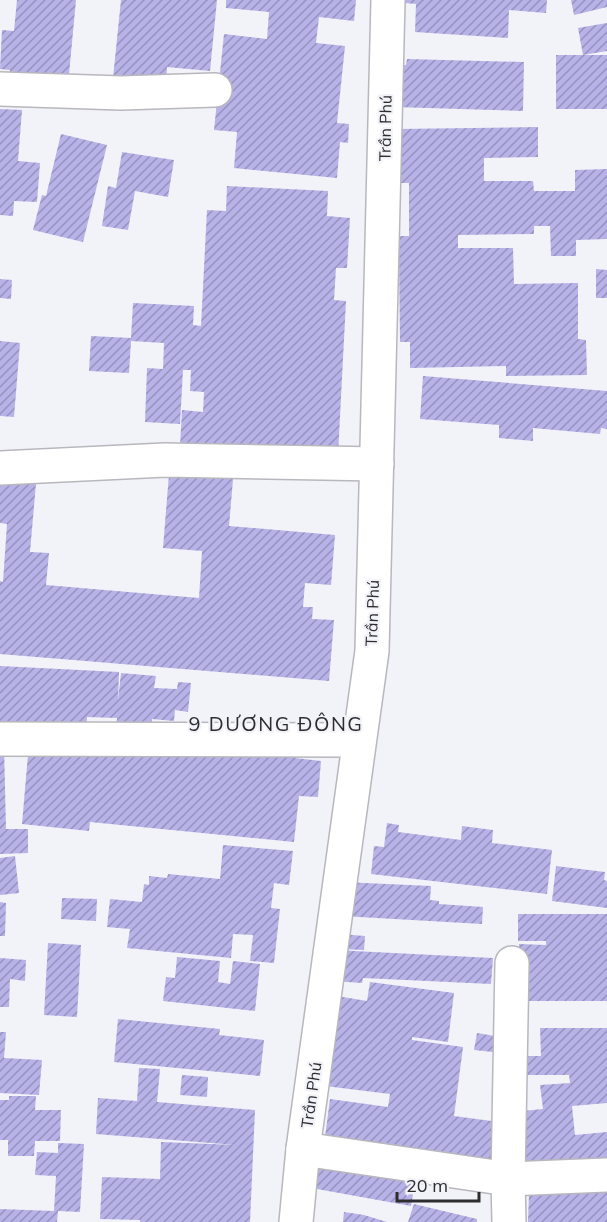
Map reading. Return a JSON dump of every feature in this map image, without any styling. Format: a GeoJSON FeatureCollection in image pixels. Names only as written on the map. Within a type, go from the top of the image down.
{"type":"FeatureCollection","features":[{"type":"Feature","properties":{"kind":"street","name":"Trần Phú"},"geometry":{"type":"LineString","coordinates":[[296,1222],[303,1149],[372,651],[388,0]]}},
{"type":"Feature","properties":{"kind":"street"},"geometry":{"type":"LineString","coordinates":[[0,89],[121,93],[215,90]]}},
{"type":"Feature","properties":{"kind":"street"},"geometry":{"type":"LineString","coordinates":[[0,468],[165,460],[377,464]]}},
{"type":"Feature","properties":{"kind":"street"},"geometry":{"type":"LineString","coordinates":[[0,739],[359,740]]}},
{"type":"Feature","properties":{"kind":"street"},"geometry":{"type":"LineString","coordinates":[[508,1222],[512,963]]}},
{"type":"Feature","properties":{"kind":"street"},"geometry":{"type":"LineString","coordinates":[[303,1149],[508,1179],[607,1175]]}},
{"type":"Feature","properties":{"kind":"building"},"geometry":{"type":"Polygon","coordinates":[[[17,0],[76,0],[68,85],[9,79],[10,70],[0,69],[2,30],[14,31],[17,0]]]}},
{"type":"Feature","properties":{"kind":"building"},"geometry":{"type":"Polygon","coordinates":[[[121,0],[217,0],[210,71],[167,67],[166,84],[113,78],[121,0]]]}},
{"type":"Feature","properties":{"kind":"building"},"geometry":{"type":"Polygon","coordinates":[[[226,0],[356,0],[354,21],[319,17],[316,43],[345,46],[337,123],[349,124],[348,143],[340,142],[337,178],[234,168],[237,132],[214,130],[224,34],[267,39],[269,12],[226,8],[226,0]]]}},
{"type":"Feature","properties":{"kind":"building"},"geometry":{"type":"Polygon","coordinates":[[[406,0],[547,0],[546,13],[509,10],[508,38],[415,32],[416,4],[405,3],[406,0]]]}},
{"type":"Feature","properties":{"kind":"building"},"geometry":{"type":"Polygon","coordinates":[[[571,0],[607,0],[607,7],[574,15],[571,0]]]}},
{"type":"Feature","properties":{"kind":"building"},"geometry":{"type":"Polygon","coordinates":[[[607,23],[607,51],[583,55],[578,28],[607,23]]]}},
{"type":"Feature","properties":{"kind":"building"},"geometry":{"type":"Polygon","coordinates":[[[556,55],[607,55],[607,109],[556,109],[556,55]]]}},
{"type":"Feature","properties":{"kind":"building"},"geometry":{"type":"Polygon","coordinates":[[[407,59],[524,62],[523,111],[394,107],[396,65],[406,65],[407,59]]]}},
{"type":"Feature","properties":{"kind":"building"},"geometry":{"type":"Polygon","coordinates":[[[0,109],[22,110],[18,161],[40,163],[37,202],[14,201],[13,216],[0,215],[0,109]]]}},
{"type":"Feature","properties":{"kind":"building"},"geometry":{"type":"Polygon","coordinates":[[[538,127],[538,157],[484,158],[484,181],[533,181],[534,191],[575,191],[575,170],[607,169],[607,239],[576,240],[576,256],[551,256],[550,226],[534,226],[534,234],[458,235],[458,248],[513,248],[514,284],[578,283],[578,339],[586,340],[587,375],[506,376],[506,366],[410,368],[410,342],[400,342],[399,258],[389,258],[389,236],[409,236],[409,183],[395,183],[398,129],[538,127]]]}},
{"type":"Feature","properties":{"kind":"building"},"geometry":{"type":"Polygon","coordinates":[[[61,134],[107,145],[83,242],[33,230],[42,195],[46,196],[61,134]]]}},
{"type":"Feature","properties":{"kind":"building"},"geometry":{"type":"Polygon","coordinates":[[[122,152],[174,160],[168,197],[135,191],[128,230],[102,226],[108,186],[116,188],[122,152]]]}},
{"type":"Feature","properties":{"kind":"building"},"geometry":{"type":"Polygon","coordinates":[[[227,186],[328,191],[327,216],[350,218],[347,268],[336,268],[334,300],[346,301],[338,455],[180,447],[182,410],[203,412],[204,392],[190,391],[191,370],[183,370],[180,424],[145,422],[147,368],[163,369],[164,343],[131,341],[129,373],[89,371],[91,336],[131,338],[133,303],[194,306],[193,325],[201,326],[207,210],[226,211],[227,186]]]}},
{"type":"Feature","properties":{"kind":"building"},"geometry":{"type":"Polygon","coordinates":[[[596,269],[607,270],[607,298],[596,298],[596,269]]]}},
{"type":"Feature","properties":{"kind":"building"},"geometry":{"type":"Polygon","coordinates":[[[0,279],[12,280],[11,299],[0,298],[0,279]]]}},
{"type":"Feature","properties":{"kind":"building"},"geometry":{"type":"Polygon","coordinates":[[[0,341],[20,343],[14,417],[0,416],[0,341]]]}},
{"type":"Feature","properties":{"kind":"building"},"geometry":{"type":"Polygon","coordinates":[[[423,376],[607,391],[607,429],[601,428],[600,434],[533,428],[533,441],[499,438],[499,425],[420,419],[423,376]]]}},
{"type":"Feature","properties":{"kind":"building"},"geometry":{"type":"Polygon","coordinates":[[[170,462],[234,468],[229,526],[335,535],[331,585],[305,583],[303,607],[313,607],[312,619],[334,620],[329,681],[0,654],[0,581],[3,582],[7,524],[0,523],[0,474],[37,472],[30,552],[49,553],[46,585],[199,598],[202,551],[163,548],[170,462]]]}},
{"type":"Feature","properties":{"kind":"building"},"geometry":{"type":"Polygon","coordinates":[[[0,666],[119,672],[118,701],[121,673],[156,676],[154,688],[177,689],[178,682],[191,683],[188,712],[175,710],[174,721],[152,719],[150,735],[116,732],[117,718],[87,717],[86,737],[0,733],[0,666]]]}},
{"type":"Feature","properties":{"kind":"building"},"geometry":{"type":"Polygon","coordinates":[[[29,743],[296,751],[295,758],[321,761],[318,797],[299,796],[294,842],[90,822],[89,831],[22,824],[29,743]]]}},
{"type":"Feature","properties":{"kind":"building"},"geometry":{"type":"Polygon","coordinates":[[[0,746],[4,746],[6,829],[28,829],[28,853],[0,854],[0,746]]]}},
{"type":"Feature","properties":{"kind":"building"},"geometry":{"type":"Polygon","coordinates":[[[387,823],[399,825],[398,832],[461,840],[462,826],[493,830],[492,843],[552,850],[547,894],[371,874],[374,846],[384,847],[387,823]]]}},
{"type":"Feature","properties":{"kind":"building"},"geometry":{"type":"Polygon","coordinates":[[[223,845],[293,851],[289,885],[274,883],[271,908],[280,909],[274,963],[250,961],[253,935],[233,934],[231,958],[127,948],[130,929],[107,927],[110,899],[142,902],[144,884],[149,885],[149,876],[167,878],[168,874],[220,879],[223,845]]]}},
{"type":"Feature","properties":{"kind":"building"},"geometry":{"type":"Polygon","coordinates":[[[15,856],[19,893],[0,895],[0,858],[15,856]]]}},
{"type":"Feature","properties":{"kind":"building"},"geometry":{"type":"Polygon","coordinates":[[[556,866],[605,872],[607,908],[552,901],[556,866]]]}},
{"type":"Feature","properties":{"kind":"building"},"geometry":{"type":"Polygon","coordinates":[[[343,882],[431,886],[430,900],[439,901],[439,904],[483,907],[482,924],[342,916],[343,882]]]}},
{"type":"Feature","properties":{"kind":"building"},"geometry":{"type":"Polygon","coordinates":[[[62,898],[97,899],[96,921],[61,919],[62,898]]]}},
{"type":"Feature","properties":{"kind":"building"},"geometry":{"type":"Polygon","coordinates":[[[0,902],[6,903],[5,936],[0,936],[0,902]]]}},
{"type":"Feature","properties":{"kind":"building"},"geometry":{"type":"Polygon","coordinates":[[[518,914],[607,914],[607,1001],[518,1001],[519,944],[546,945],[546,941],[518,941],[518,914]]]}},
{"type":"Feature","properties":{"kind":"building"},"geometry":{"type":"Polygon","coordinates":[[[340,934],[365,936],[364,950],[339,949],[340,934]]]}},
{"type":"Feature","properties":{"kind":"building"},"geometry":{"type":"Polygon","coordinates":[[[48,943],[81,945],[77,1017],[44,1015],[48,943]]]}},
{"type":"Feature","properties":{"kind":"building"},"geometry":{"type":"Polygon","coordinates":[[[334,950],[493,958],[491,984],[363,978],[362,983],[333,981],[334,950]]]}},
{"type":"Feature","properties":{"kind":"building"},"geometry":{"type":"Polygon","coordinates":[[[177,957],[220,961],[218,982],[230,984],[233,961],[260,964],[255,1011],[163,1001],[166,977],[175,978],[177,957]]]}},
{"type":"Feature","properties":{"kind":"building"},"geometry":{"type":"Polygon","coordinates":[[[0,958],[26,960],[25,981],[10,979],[9,1007],[0,1007],[0,958]]]}},
{"type":"Feature","properties":{"kind":"building"},"geometry":{"type":"Polygon","coordinates":[[[370,982],[454,993],[448,1042],[412,1037],[412,1040],[463,1047],[454,1116],[499,1122],[492,1171],[325,1137],[330,1099],[388,1107],[390,1094],[325,1086],[337,996],[367,1001],[370,982]]]}},
{"type":"Feature","properties":{"kind":"building"},"geometry":{"type":"Polygon","coordinates":[[[118,1019],[220,1029],[219,1035],[264,1040],[260,1076],[114,1062],[118,1019]]]}},
{"type":"Feature","properties":{"kind":"building"},"geometry":{"type":"Polygon","coordinates":[[[540,1028],[607,1028],[607,1103],[572,1106],[575,1135],[607,1132],[607,1169],[518,1171],[512,1112],[543,1109],[540,1085],[570,1083],[569,1075],[517,1075],[517,1056],[541,1056],[540,1028]]]}},
{"type":"Feature","properties":{"kind":"building"},"geometry":{"type":"Polygon","coordinates":[[[0,1032],[6,1032],[4,1058],[42,1060],[39,1095],[0,1093],[0,1032]]]}},
{"type":"Feature","properties":{"kind":"building"},"geometry":{"type":"Polygon","coordinates":[[[477,1033],[495,1036],[493,1052],[474,1050],[477,1033]]]}},
{"type":"Feature","properties":{"kind":"building"},"geometry":{"type":"Polygon","coordinates":[[[139,1068],[160,1069],[157,1102],[255,1110],[250,1222],[140,1222],[140,1220],[100,1219],[102,1177],[160,1179],[161,1142],[236,1145],[96,1134],[98,1098],[137,1101],[139,1068]]]}},
{"type":"Feature","properties":{"kind":"building"},"geometry":{"type":"Polygon","coordinates":[[[182,1075],[208,1077],[207,1097],[180,1095],[182,1075]]]}},
{"type":"Feature","properties":{"kind":"building"},"geometry":{"type":"Polygon","coordinates":[[[9,1096],[36,1096],[35,1110],[61,1110],[60,1141],[35,1141],[34,1156],[8,1156],[8,1140],[0,1140],[0,1100],[9,1100],[9,1096]]]}},
{"type":"Feature","properties":{"kind":"building"},"geometry":{"type":"Polygon","coordinates":[[[58,1143],[84,1144],[80,1212],[58,1211],[57,1222],[0,1222],[0,1209],[54,1211],[56,1176],[35,1175],[37,1152],[58,1153],[58,1143]]]}},
{"type":"Feature","properties":{"kind":"building"},"geometry":{"type":"Polygon","coordinates":[[[312,1151],[417,1170],[411,1206],[306,1187],[312,1151]]]}},
{"type":"Feature","properties":{"kind":"building"},"geometry":{"type":"Polygon","coordinates":[[[607,1188],[607,1222],[528,1222],[529,1193],[607,1188]]]}},
{"type":"Feature","properties":{"kind":"building"},"geometry":{"type":"Polygon","coordinates":[[[414,1204],[477,1219],[477,1222],[408,1222],[414,1204]]]}},
{"type":"Feature","properties":{"kind":"building"},"geometry":{"type":"Polygon","coordinates":[[[344,1212],[364,1215],[387,1222],[343,1222],[344,1212]]]}},
{"type":"Feature","properties":{"kind":"district","name":"9 DƯƠNG ĐÔNG"},"geometry":{"type":"Point","coordinates":[276,723]}}]}
